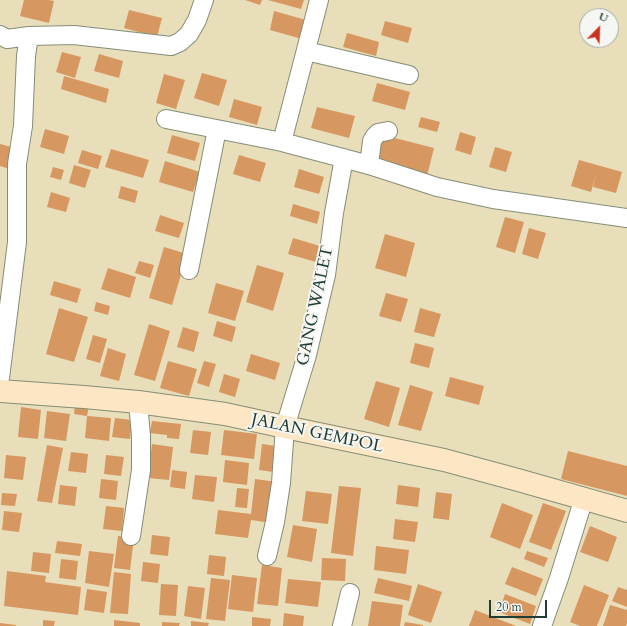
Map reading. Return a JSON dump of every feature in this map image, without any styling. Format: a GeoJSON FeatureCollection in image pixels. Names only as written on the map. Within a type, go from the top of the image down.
{"type":"FeatureCollection","features":[{"type":"Feature","properties":{"kind":"main road","name":"JALAN GEMPOL"},"geometry":{"type":"LineString","coordinates":[[0,391],[138,402],[225,414],[444,460],[627,511]]}},
{"type":"Feature","properties":{"kind":"street"},"geometry":{"type":"LineString","coordinates":[[0,35],[7,39],[29,36],[74,35],[171,46],[180,42],[189,34],[197,20],[204,0]]}},
{"type":"Feature","properties":{"kind":"street"},"geometry":{"type":"LineString","coordinates":[[282,142],[319,0]]}},
{"type":"Feature","properties":{"kind":"street"},"geometry":{"type":"LineString","coordinates":[[0,378],[17,242],[17,164],[23,126],[26,56],[29,36]]}},
{"type":"Feature","properties":{"kind":"street"},"geometry":{"type":"LineString","coordinates":[[306,51],[409,75]]}},
{"type":"Feature","properties":{"kind":"street"},"geometry":{"type":"LineString","coordinates":[[166,119],[282,142],[344,158],[437,187],[493,199],[627,218]]}},
{"type":"Feature","properties":{"kind":"street"},"geometry":{"type":"LineString","coordinates":[[189,270],[217,129]]}},
{"type":"Feature","properties":{"kind":"street"},"geometry":{"type":"LineString","coordinates":[[368,165],[372,141],[375,136],[378,133],[388,132]]}},
{"type":"Feature","properties":{"kind":"street","name":"GANG WALET"},"geometry":{"type":"LineString","coordinates":[[267,556],[275,522],[281,484],[284,427],[307,355],[326,275],[334,213],[344,158]]}},
{"type":"Feature","properties":{"kind":"street"},"geometry":{"type":"LineString","coordinates":[[131,536],[141,470],[142,436],[138,402]]}},
{"type":"Feature","properties":{"kind":"street"},"geometry":{"type":"LineString","coordinates":[[542,626],[584,498]]}},
{"type":"Feature","properties":{"kind":"street"},"geometry":{"type":"LineString","coordinates":[[342,626],[350,593]]}},
{"type":"Feature","properties":{"kind":"building"},"geometry":{"type":"Polygon","coordinates":[[[24,0],[54,1],[49,23],[20,16],[24,0]]]}},
{"type":"Feature","properties":{"kind":"building"},"geometry":{"type":"Polygon","coordinates":[[[245,0],[262,0],[260,5],[245,0]]]}},
{"type":"Feature","properties":{"kind":"building"},"geometry":{"type":"Polygon","coordinates":[[[268,0],[304,0],[301,9],[268,0]]]}},
{"type":"Feature","properties":{"kind":"building"},"geometry":{"type":"Polygon","coordinates":[[[129,10],[162,18],[157,37],[124,28],[129,10]]]}},
{"type":"Feature","properties":{"kind":"building"},"geometry":{"type":"Polygon","coordinates":[[[274,11],[306,20],[302,39],[270,30],[274,11]]]}},
{"type":"Feature","properties":{"kind":"building"},"geometry":{"type":"Polygon","coordinates":[[[385,21],[412,28],[408,43],[381,35],[385,21]]]}},
{"type":"Feature","properties":{"kind":"building"},"geometry":{"type":"Polygon","coordinates":[[[347,33],[379,42],[376,56],[343,47],[347,33]]]}},
{"type":"Feature","properties":{"kind":"building"},"geometry":{"type":"Polygon","coordinates":[[[62,52],[81,57],[75,78],[56,72],[62,52]]]}},
{"type":"Feature","properties":{"kind":"building"},"geometry":{"type":"Polygon","coordinates":[[[99,54],[123,61],[119,78],[94,71],[99,54]]]}},
{"type":"Feature","properties":{"kind":"building"},"geometry":{"type":"Polygon","coordinates":[[[202,73],[227,80],[219,106],[194,98],[202,73]]]}},
{"type":"Feature","properties":{"kind":"building"},"geometry":{"type":"Polygon","coordinates":[[[164,74],[185,80],[176,109],[156,103],[164,74]]]}},
{"type":"Feature","properties":{"kind":"building"},"geometry":{"type":"Polygon","coordinates":[[[64,76],[109,89],[106,103],[61,89],[64,76]]]}},
{"type":"Feature","properties":{"kind":"building"},"geometry":{"type":"Polygon","coordinates":[[[377,83],[410,92],[405,110],[372,101],[377,83]]]}},
{"type":"Feature","properties":{"kind":"building"},"geometry":{"type":"Polygon","coordinates":[[[234,99],[262,107],[257,125],[229,117],[234,99]]]}},
{"type":"Feature","properties":{"kind":"building"},"geometry":{"type":"Polygon","coordinates":[[[317,107],[355,116],[349,138],[311,128],[317,107]]]}},
{"type":"Feature","properties":{"kind":"building"},"geometry":{"type":"Polygon","coordinates":[[[421,117],[440,122],[437,132],[418,127],[421,117]]]}},
{"type":"Feature","properties":{"kind":"building"},"geometry":{"type":"Polygon","coordinates":[[[45,129],[69,136],[64,154],[40,147],[45,129]]]}},
{"type":"Feature","properties":{"kind":"building"},"geometry":{"type":"Polygon","coordinates":[[[460,132],[476,137],[471,155],[455,150],[460,132]]]}},
{"type":"Feature","properties":{"kind":"building"},"geometry":{"type":"Polygon","coordinates":[[[172,135],[200,143],[195,161],[167,153],[172,135]]]}},
{"type":"Feature","properties":{"kind":"building"},"geometry":{"type":"Polygon","coordinates":[[[383,135],[434,148],[427,176],[375,163],[383,135]]]}},
{"type":"Feature","properties":{"kind":"building"},"geometry":{"type":"Polygon","coordinates":[[[0,144],[15,148],[9,169],[0,166],[0,144]]]}},
{"type":"Feature","properties":{"kind":"building"},"geometry":{"type":"Polygon","coordinates":[[[495,147],[512,152],[506,172],[489,167],[495,147]]]}},
{"type":"Feature","properties":{"kind":"building"},"geometry":{"type":"Polygon","coordinates":[[[111,149],[149,160],[143,178],[105,167],[111,149]]]}},
{"type":"Feature","properties":{"kind":"building"},"geometry":{"type":"Polygon","coordinates":[[[82,150],[102,156],[98,169],[78,163],[82,150]]]}},
{"type":"Feature","properties":{"kind":"building"},"geometry":{"type":"Polygon","coordinates":[[[239,155],[266,163],[260,182],[233,174],[239,155]]]}},
{"type":"Feature","properties":{"kind":"building"},"geometry":{"type":"Polygon","coordinates":[[[579,160],[622,172],[616,193],[593,187],[596,175],[591,192],[571,186],[579,160]]]}},
{"type":"Feature","properties":{"kind":"building"},"geometry":{"type":"Polygon","coordinates":[[[165,161],[200,172],[193,192],[159,182],[165,161]]]}},
{"type":"Feature","properties":{"kind":"building"},"geometry":{"type":"Polygon","coordinates":[[[74,165],[91,170],[85,188],[69,183],[74,165]]]}},
{"type":"Feature","properties":{"kind":"building"},"geometry":{"type":"Polygon","coordinates":[[[53,167],[64,170],[61,180],[50,177],[53,167]]]}},
{"type":"Feature","properties":{"kind":"building"},"geometry":{"type":"Polygon","coordinates":[[[299,169],[324,177],[319,194],[294,187],[299,169]]]}},
{"type":"Feature","properties":{"kind":"building"},"geometry":{"type":"Polygon","coordinates":[[[121,186],[138,191],[135,203],[118,198],[121,186]]]}},
{"type":"Feature","properties":{"kind":"building"},"geometry":{"type":"Polygon","coordinates":[[[51,192],[70,198],[66,212],[47,207],[51,192]]]}},
{"type":"Feature","properties":{"kind":"building"},"geometry":{"type":"Polygon","coordinates":[[[293,204],[320,212],[317,224],[290,216],[293,204]]]}},
{"type":"Feature","properties":{"kind":"building"},"geometry":{"type":"Polygon","coordinates":[[[160,215],[184,223],[179,238],[155,231],[160,215]]]}},
{"type":"Feature","properties":{"kind":"building"},"geometry":{"type":"Polygon","coordinates":[[[505,217],[524,222],[515,253],[496,247],[505,217]]]}},
{"type":"Feature","properties":{"kind":"building"},"geometry":{"type":"Polygon","coordinates":[[[529,228],[546,233],[538,259],[522,254],[529,228]]]}},
{"type":"Feature","properties":{"kind":"building"},"geometry":{"type":"Polygon","coordinates":[[[385,234],[415,243],[406,277],[375,268],[385,234]]]}},
{"type":"Feature","properties":{"kind":"building"},"geometry":{"type":"Polygon","coordinates":[[[293,238],[320,246],[316,262],[288,254],[293,238]]]}},
{"type":"Feature","properties":{"kind":"building"},"geometry":{"type":"Polygon","coordinates":[[[164,247],[187,254],[172,305],[149,298],[164,247]]]}},
{"type":"Feature","properties":{"kind":"building"},"geometry":{"type":"Polygon","coordinates":[[[139,261],[154,265],[150,278],[135,273],[139,261]]]}},
{"type":"Feature","properties":{"kind":"building"},"geometry":{"type":"Polygon","coordinates":[[[257,265],[284,273],[273,311],[246,302],[257,265]]]}},
{"type":"Feature","properties":{"kind":"building"},"geometry":{"type":"Polygon","coordinates":[[[108,268],[136,277],[130,298],[101,289],[108,268]]]}},
{"type":"Feature","properties":{"kind":"building"},"geometry":{"type":"Polygon","coordinates":[[[54,281],[81,289],[77,303],[50,295],[54,281]]]}},
{"type":"Feature","properties":{"kind":"building"},"geometry":{"type":"Polygon","coordinates":[[[216,283],[244,291],[235,321],[208,313],[216,283]]]}},
{"type":"Feature","properties":{"kind":"building"},"geometry":{"type":"Polygon","coordinates":[[[386,293],[408,299],[401,322],[379,316],[386,293]]]}},
{"type":"Feature","properties":{"kind":"building"},"geometry":{"type":"Polygon","coordinates":[[[96,302],[110,306],[108,315],[94,311],[96,302]]]}},
{"type":"Feature","properties":{"kind":"building"},"geometry":{"type":"Polygon","coordinates":[[[59,308],[88,317],[74,362],[46,354],[59,308]]]}},
{"type":"Feature","properties":{"kind":"building"},"geometry":{"type":"Polygon","coordinates":[[[420,308],[441,314],[434,337],[414,332],[420,308]]]}},
{"type":"Feature","properties":{"kind":"building"},"geometry":{"type":"Polygon","coordinates":[[[217,321],[236,327],[232,342],[213,336],[217,321]]]}},
{"type":"Feature","properties":{"kind":"building"},"geometry":{"type":"Polygon","coordinates":[[[149,324],[170,331],[155,381],[134,375],[149,324]]]}},
{"type":"Feature","properties":{"kind":"building"},"geometry":{"type":"Polygon","coordinates":[[[183,327],[199,332],[194,352],[177,347],[183,327]]]}},
{"type":"Feature","properties":{"kind":"building"},"geometry":{"type":"Polygon","coordinates":[[[93,335],[107,339],[100,363],[86,359],[93,335]]]}},
{"type":"Feature","properties":{"kind":"building"},"geometry":{"type":"Polygon","coordinates":[[[415,343],[434,348],[429,368],[410,363],[415,343]]]}},
{"type":"Feature","properties":{"kind":"building"},"geometry":{"type":"Polygon","coordinates":[[[108,348],[126,354],[119,381],[100,376],[108,348]]]}},
{"type":"Feature","properties":{"kind":"building"},"geometry":{"type":"Polygon","coordinates":[[[251,354],[280,363],[275,380],[246,371],[251,354]]]}},
{"type":"Feature","properties":{"kind":"building"},"geometry":{"type":"Polygon","coordinates":[[[168,361],[197,369],[189,396],[160,388],[168,361]]]}},
{"type":"Feature","properties":{"kind":"building"},"geometry":{"type":"Polygon","coordinates":[[[204,361],[216,364],[209,387],[197,383],[204,361]]]}},
{"type":"Feature","properties":{"kind":"building"},"geometry":{"type":"Polygon","coordinates":[[[224,374],[240,379],[235,397],[219,392],[224,374]]]}},
{"type":"Feature","properties":{"kind":"building"},"geometry":{"type":"Polygon","coordinates":[[[450,377],[484,386],[479,405],[445,396],[450,377]]]}},
{"type":"Feature","properties":{"kind":"building"},"geometry":{"type":"Polygon","coordinates":[[[376,381],[400,388],[389,427],[364,419],[376,381]]]}},
{"type":"Feature","properties":{"kind":"building"},"geometry":{"type":"Polygon","coordinates":[[[410,385],[433,392],[421,431],[398,425],[410,385]]]}},
{"type":"Feature","properties":{"kind":"building"},"geometry":{"type":"Polygon","coordinates":[[[75,405],[89,406],[87,416],[74,414],[75,405]]]}},
{"type":"Feature","properties":{"kind":"building"},"geometry":{"type":"Polygon","coordinates":[[[21,407],[41,410],[38,439],[18,437],[21,407]]]}},
{"type":"Feature","properties":{"kind":"building"},"geometry":{"type":"Polygon","coordinates":[[[47,411],[70,414],[66,441],[44,438],[47,411]]]}},
{"type":"Feature","properties":{"kind":"building"},"geometry":{"type":"Polygon","coordinates":[[[87,416],[111,418],[109,441],[85,438],[87,416]]]}},
{"type":"Feature","properties":{"kind":"building"},"geometry":{"type":"Polygon","coordinates":[[[115,418],[132,420],[130,439],[112,437],[115,418]]]}},
{"type":"Feature","properties":{"kind":"building"},"geometry":{"type":"Polygon","coordinates":[[[152,421],[181,424],[179,439],[167,438],[167,435],[150,433],[152,421]]]}},
{"type":"Feature","properties":{"kind":"building"},"geometry":{"type":"Polygon","coordinates":[[[193,430],[211,432],[208,455],[190,453],[193,430]]]}},
{"type":"Feature","properties":{"kind":"building"},"geometry":{"type":"Polygon","coordinates":[[[224,430],[257,434],[254,459],[221,455],[224,430]]]}},
{"type":"Feature","properties":{"kind":"building"},"geometry":{"type":"Polygon","coordinates":[[[152,444],[173,447],[169,480],[148,478],[152,444]]]}},
{"type":"Feature","properties":{"kind":"building"},"geometry":{"type":"Polygon","coordinates":[[[262,444],[283,447],[280,473],[259,470],[262,444]]]}},
{"type":"Feature","properties":{"kind":"building"},"geometry":{"type":"Polygon","coordinates":[[[47,445],[63,448],[52,503],[37,501],[47,445]]]}},
{"type":"Feature","properties":{"kind":"building"},"geometry":{"type":"Polygon","coordinates":[[[568,451],[627,466],[627,496],[561,479],[568,451]]]}},
{"type":"Feature","properties":{"kind":"building"},"geometry":{"type":"Polygon","coordinates":[[[71,452],[88,454],[86,473],[68,471],[71,452]]]}},
{"type":"Feature","properties":{"kind":"building"},"geometry":{"type":"Polygon","coordinates":[[[6,455],[26,457],[23,480],[4,478],[6,455]]]}},
{"type":"Feature","properties":{"kind":"building"},"geometry":{"type":"Polygon","coordinates":[[[106,455],[124,457],[121,476],[104,474],[106,455]]]}},
{"type":"Feature","properties":{"kind":"building"},"geometry":{"type":"Polygon","coordinates":[[[225,460],[249,463],[247,485],[223,482],[225,460]]]}},
{"type":"Feature","properties":{"kind":"building"},"geometry":{"type":"Polygon","coordinates":[[[172,470],[187,472],[185,489],[170,487],[172,470]]]}},
{"type":"Feature","properties":{"kind":"building"},"geometry":{"type":"Polygon","coordinates":[[[195,475],[217,477],[214,502],[192,499],[195,475]]]}},
{"type":"Feature","properties":{"kind":"building"},"geometry":{"type":"Polygon","coordinates":[[[101,479],[118,481],[116,500],[99,498],[101,479]]]}},
{"type":"Feature","properties":{"kind":"building"},"geometry":{"type":"Polygon","coordinates":[[[255,479],[277,482],[272,523],[251,520],[248,538],[215,534],[218,510],[251,514],[255,479]]]}},
{"type":"Feature","properties":{"kind":"building"},"geometry":{"type":"Polygon","coordinates":[[[60,485],[77,487],[75,506],[58,504],[60,485]]]}},
{"type":"Feature","properties":{"kind":"building"},"geometry":{"type":"Polygon","coordinates":[[[398,485],[420,488],[418,507],[396,504],[398,485]]]}},
{"type":"Feature","properties":{"kind":"building"},"geometry":{"type":"Polygon","coordinates":[[[339,486],[361,488],[353,556],[331,553],[339,486]]]}},
{"type":"Feature","properties":{"kind":"building"},"geometry":{"type":"Polygon","coordinates":[[[237,488],[249,489],[247,508],[235,507],[237,488]]]}},
{"type":"Feature","properties":{"kind":"building"},"geometry":{"type":"Polygon","coordinates":[[[306,491],[332,494],[328,524],[302,521],[306,491]]]}},
{"type":"Feature","properties":{"kind":"building"},"geometry":{"type":"Polygon","coordinates":[[[436,492],[452,494],[449,520],[433,518],[436,492]]]}},
{"type":"Feature","properties":{"kind":"building"},"geometry":{"type":"Polygon","coordinates":[[[2,493],[17,494],[15,506],[1,505],[2,493]]]}},
{"type":"Feature","properties":{"kind":"building"},"geometry":{"type":"Polygon","coordinates":[[[502,503],[533,515],[520,549],[490,537],[502,503]]]}},
{"type":"Feature","properties":{"kind":"building"},"geometry":{"type":"Polygon","coordinates":[[[543,503],[566,511],[551,550],[529,542],[543,503]]]}},
{"type":"Feature","properties":{"kind":"building"},"geometry":{"type":"Polygon","coordinates":[[[106,506],[124,508],[122,531],[103,529],[106,506]]]}},
{"type":"Feature","properties":{"kind":"building"},"geometry":{"type":"Polygon","coordinates":[[[4,511],[22,513],[19,532],[2,530],[4,511]]]}},
{"type":"Feature","properties":{"kind":"building"},"geometry":{"type":"Polygon","coordinates":[[[395,519],[418,522],[415,542],[393,539],[395,519]]]}},
{"type":"Feature","properties":{"kind":"building"},"geometry":{"type":"Polygon","coordinates":[[[293,525],[317,529],[312,562],[287,557],[293,525]]]}},
{"type":"Feature","properties":{"kind":"building"},"geometry":{"type":"Polygon","coordinates":[[[590,526],[617,537],[608,562],[580,552],[590,526]]]}},
{"type":"Feature","properties":{"kind":"building"},"geometry":{"type":"Polygon","coordinates":[[[152,535],[170,537],[168,556],[150,554],[152,535]]]}},
{"type":"Feature","properties":{"kind":"building"},"geometry":{"type":"Polygon","coordinates":[[[118,536],[134,538],[130,570],[114,568],[118,536]]]}},
{"type":"Feature","properties":{"kind":"building"},"geometry":{"type":"Polygon","coordinates":[[[57,541],[82,544],[80,556],[55,553],[57,541]]]}},
{"type":"Feature","properties":{"kind":"building"},"geometry":{"type":"Polygon","coordinates":[[[376,546],[409,550],[406,574],[374,570],[376,546]]]}},
{"type":"Feature","properties":{"kind":"building"},"geometry":{"type":"Polygon","coordinates":[[[89,551],[114,554],[109,587],[85,583],[89,551]]]}},
{"type":"Feature","properties":{"kind":"building"},"geometry":{"type":"Polygon","coordinates":[[[527,551],[548,558],[544,567],[524,559],[527,551]]]}},
{"type":"Feature","properties":{"kind":"building"},"geometry":{"type":"Polygon","coordinates":[[[33,552],[51,554],[49,573],[31,571],[33,552]]]}},
{"type":"Feature","properties":{"kind":"building"},"geometry":{"type":"Polygon","coordinates":[[[209,555],[226,557],[224,576],[207,574],[209,555]]]}},
{"type":"Feature","properties":{"kind":"building"},"geometry":{"type":"Polygon","coordinates":[[[322,558],[346,559],[345,581],[321,580],[322,558]]]}},
{"type":"Feature","properties":{"kind":"building"},"geometry":{"type":"Polygon","coordinates":[[[61,559],[78,561],[76,580],[59,578],[61,559]]]}},
{"type":"Feature","properties":{"kind":"building"},"geometry":{"type":"Polygon","coordinates":[[[143,562],[160,564],[158,583],[141,581],[143,562]]]}},
{"type":"Feature","properties":{"kind":"building"},"geometry":{"type":"Polygon","coordinates":[[[262,565],[282,568],[278,606],[257,604],[262,565]]]}},
{"type":"Feature","properties":{"kind":"building"},"geometry":{"type":"Polygon","coordinates":[[[512,567],[543,579],[536,596],[505,584],[512,567]]]}},
{"type":"Feature","properties":{"kind":"building"},"geometry":{"type":"Polygon","coordinates":[[[7,571],[46,576],[45,582],[81,587],[78,615],[4,606],[7,571]]]}},
{"type":"Feature","properties":{"kind":"building"},"geometry":{"type":"Polygon","coordinates":[[[114,572],[131,574],[128,614],[110,613],[114,572]]]}},
{"type":"Feature","properties":{"kind":"building"},"geometry":{"type":"Polygon","coordinates":[[[232,575],[257,578],[253,612],[228,609],[232,575]]]}},
{"type":"Feature","properties":{"kind":"building"},"geometry":{"type":"Polygon","coordinates":[[[211,578],[230,580],[225,621],[206,619],[211,578]]]}},
{"type":"Feature","properties":{"kind":"building"},"geometry":{"type":"Polygon","coordinates":[[[378,578],[412,586],[409,601],[374,593],[378,578]]]}},
{"type":"Feature","properties":{"kind":"building"},"geometry":{"type":"Polygon","coordinates":[[[288,579],[321,582],[318,607],[285,603],[288,579]]]}},
{"type":"Feature","properties":{"kind":"building"},"geometry":{"type":"Polygon","coordinates":[[[161,584],[178,585],[176,616],[159,615],[161,584]]]}},
{"type":"Feature","properties":{"kind":"building"},"geometry":{"type":"Polygon","coordinates":[[[418,584],[442,592],[431,623],[408,615],[418,584]]]}},
{"type":"Feature","properties":{"kind":"building"},"geometry":{"type":"Polygon","coordinates":[[[584,585],[609,595],[597,626],[580,626],[570,622],[584,585]]]}},
{"type":"Feature","properties":{"kind":"building"},"geometry":{"type":"Polygon","coordinates":[[[188,586],[205,588],[201,619],[184,616],[188,586]]]}},
{"type":"Feature","properties":{"kind":"building"},"geometry":{"type":"Polygon","coordinates":[[[618,587],[627,590],[627,607],[612,601],[618,587]]]}},
{"type":"Feature","properties":{"kind":"building"},"geometry":{"type":"Polygon","coordinates":[[[87,589],[107,592],[104,613],[84,610],[87,589]]]}},
{"type":"Feature","properties":{"kind":"building"},"geometry":{"type":"Polygon","coordinates":[[[505,594],[536,606],[530,624],[499,612],[505,594]]]}},
{"type":"Feature","properties":{"kind":"building"},"geometry":{"type":"Polygon","coordinates":[[[372,601],[403,605],[400,626],[368,626],[372,601]]]}},
{"type":"Feature","properties":{"kind":"building"},"geometry":{"type":"Polygon","coordinates":[[[610,605],[627,610],[626,626],[603,626],[610,605]]]}},
{"type":"Feature","properties":{"kind":"building"},"geometry":{"type":"Polygon","coordinates":[[[475,610],[516,626],[469,626],[475,610]]]}},
{"type":"Feature","properties":{"kind":"building"},"geometry":{"type":"Polygon","coordinates":[[[284,613],[304,616],[303,626],[283,626],[284,613]]]}},
{"type":"Feature","properties":{"kind":"building"},"geometry":{"type":"Polygon","coordinates":[[[252,617],[271,619],[270,626],[252,626],[252,617]]]}},
{"type":"Feature","properties":{"kind":"building"},"geometry":{"type":"Polygon","coordinates":[[[43,620],[55,621],[54,626],[43,626],[43,620]]]}},
{"type":"Feature","properties":{"kind":"building"},"geometry":{"type":"Polygon","coordinates":[[[114,620],[140,623],[140,626],[114,626],[114,620]]]}},
{"type":"Feature","properties":{"kind":"building"},"geometry":{"type":"Polygon","coordinates":[[[191,621],[209,623],[208,626],[191,626],[191,621]]]}},
{"type":"Feature","properties":{"kind":"building"},"geometry":{"type":"Polygon","coordinates":[[[162,622],[180,623],[179,626],[162,626],[162,622]]]}},
{"type":"Feature","properties":{"kind":"building"},"geometry":{"type":"Polygon","coordinates":[[[405,622],[423,625],[423,626],[404,626],[405,622]]]}},
{"type":"Feature","properties":{"kind":"building"},"geometry":{"type":"Polygon","coordinates":[[[0,623],[16,625],[16,626],[0,626],[0,623]]]}}]}
